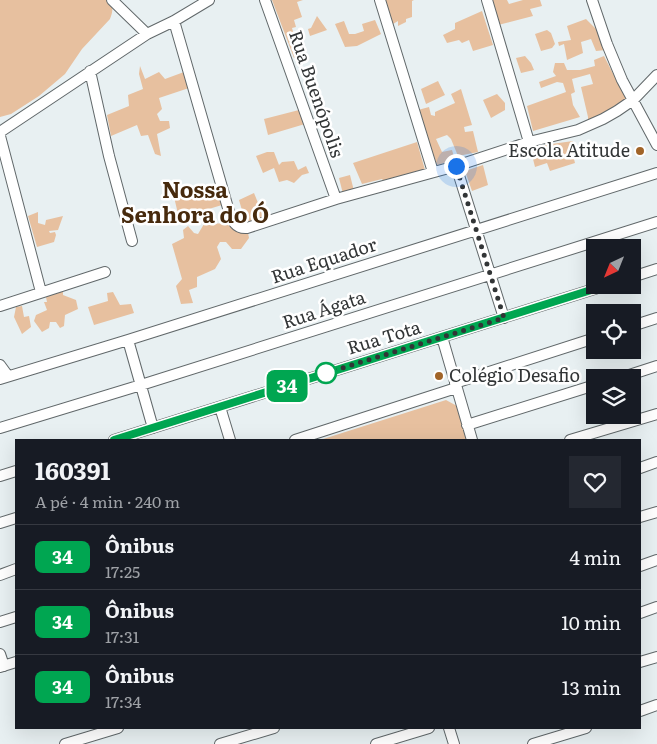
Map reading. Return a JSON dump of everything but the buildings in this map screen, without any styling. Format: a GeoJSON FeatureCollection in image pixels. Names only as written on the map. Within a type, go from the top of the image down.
{"type":"FeatureCollection","features":[{"type":"Feature","properties":{"kind":"street"},"geometry":{"type":"LineString","coordinates":[[112,0],[147,34]]}},
{"type":"Feature","properties":{"kind":"street"},"geometry":{"type":"LineString","coordinates":[[0,132],[147,34],[174,21],[209,0]]}},
{"type":"Feature","properties":{"kind":"street","name":"Rua Buenópolis"},"geometry":{"type":"LineString","coordinates":[[266,0],[336,199]]}},
{"type":"Feature","properties":{"kind":"street"},"geometry":{"type":"LineString","coordinates":[[380,0],[433,172]]}},
{"type":"Feature","properties":{"kind":"street"},"geometry":{"type":"LineString","coordinates":[[487,0],[529,142]]}},
{"type":"Feature","properties":{"kind":"street"},"geometry":{"type":"LineString","coordinates":[[592,0],[622,80],[657,145]]}},
{"type":"Feature","properties":{"kind":"street"},"geometry":{"type":"LineString","coordinates":[[174,21],[233,221],[235,226],[241,229],[336,199],[456,166],[529,142],[578,130],[603,119],[632,100],[657,75]]}},
{"type":"Feature","properties":{"kind":"street"},"geometry":{"type":"LineString","coordinates":[[90,71],[109,156],[132,241]]}},
{"type":"Feature","properties":{"kind":"street"},"geometry":{"type":"LineString","coordinates":[[0,136],[41,292]]}},
{"type":"Feature","properties":{"kind":"street"},"geometry":{"type":"LineString","coordinates":[[456,166],[504,318]]}},
{"type":"Feature","properties":{"kind":"street","name":"Rua Equador"},"geometry":{"type":"LineString","coordinates":[[4,377],[128,340],[657,173]]}},
{"type":"Feature","properties":{"kind":"street","name":"Rua Ágata"},"geometry":{"type":"LineString","coordinates":[[0,428],[657,222]]}},
{"type":"Feature","properties":{"kind":"street"},"geometry":{"type":"LineString","coordinates":[[641,274],[657,269]]}},
{"type":"Feature","properties":{"kind":"street"},"geometry":{"type":"LineString","coordinates":[[0,306],[105,272]]}},
{"type":"Feature","properties":{"kind":"street","name":"Rua Tota"},"geometry":{"type":"LineString","coordinates":[[117,439],[586,292]]}},
{"type":"Feature","properties":{"kind":"street"},"geometry":{"type":"LineString","coordinates":[[641,323],[657,318]]}},
{"type":"Feature","properties":{"kind":"street"},"geometry":{"type":"LineString","coordinates":[[442,337],[472,439]]}},
{"type":"Feature","properties":{"kind":"street"},"geometry":{"type":"LineString","coordinates":[[128,340],[153,428]]}},
{"type":"Feature","properties":{"kind":"street"},"geometry":{"type":"LineString","coordinates":[[298,439],[586,341]]}},
{"type":"Feature","properties":{"kind":"street"},"geometry":{"type":"LineString","coordinates":[[0,365],[4,377]]}},
{"type":"Feature","properties":{"kind":"street"},"geometry":{"type":"LineString","coordinates":[[641,371],[657,366]]}},
{"type":"Feature","properties":{"kind":"street"},"geometry":{"type":"LineString","coordinates":[[467,425],[586,388]]}},
{"type":"Feature","properties":{"kind":"street"},"geometry":{"type":"LineString","coordinates":[[220,407],[230,439]]}},
{"type":"Feature","properties":{"kind":"street"},"geometry":{"type":"LineString","coordinates":[[573,439],[657,414]]}},
{"type":"Feature","properties":{"kind":"street"},"geometry":{"type":"LineString","coordinates":[[641,468],[657,462]]}},
{"type":"Feature","properties":{"kind":"street"},"geometry":{"type":"LineString","coordinates":[[0,476],[15,471]]}},
{"type":"Feature","properties":{"kind":"street"},"geometry":{"type":"LineString","coordinates":[[641,517],[657,512]]}},
{"type":"Feature","properties":{"kind":"street"},"geometry":{"type":"LineString","coordinates":[[0,523],[15,518]]}},
{"type":"Feature","properties":{"kind":"street"},"geometry":{"type":"LineString","coordinates":[[641,566],[657,560]]}},
{"type":"Feature","properties":{"kind":"street"},"geometry":{"type":"LineString","coordinates":[[0,575],[15,569]]}},
{"type":"Feature","properties":{"kind":"street"},"geometry":{"type":"LineString","coordinates":[[641,613],[657,607]]}},
{"type":"Feature","properties":{"kind":"street"},"geometry":{"type":"LineString","coordinates":[[0,622],[15,616]]}},
{"type":"Feature","properties":{"kind":"street"},"geometry":{"type":"LineString","coordinates":[[0,654],[2,667],[15,662]]}},
{"type":"Feature","properties":{"kind":"street"},"geometry":{"type":"LineString","coordinates":[[641,662],[657,657]]}},
{"type":"Feature","properties":{"kind":"street"},"geometry":{"type":"LineString","coordinates":[[641,710],[657,705]]}},
{"type":"Feature","properties":{"kind":"street"},"geometry":{"type":"LineString","coordinates":[[65,744],[115,729]]}},
{"type":"Feature","properties":{"kind":"street"},"geometry":{"type":"LineString","coordinates":[[220,744],[271,729]]}},
{"type":"Feature","properties":{"kind":"street"},"geometry":{"type":"LineString","coordinates":[[376,744],[426,729]]}},
{"type":"Feature","properties":{"kind":"street"},"geometry":{"type":"LineString","coordinates":[[449,729],[454,744]]}},
{"type":"Feature","properties":{"kind":"street"},"geometry":{"type":"LineString","coordinates":[[533,744],[583,729]]}},
{"type":"Feature","properties":{"kind":"shaded area"},"geometry":{"type":"Polygon","coordinates":[[[0,0],[111,0],[112,14],[110,19],[82,49],[65,74],[39,96],[11,114],[0,117],[0,0]]]}},
{"type":"Feature","properties":{"kind":"shaded area"},"geometry":{"type":"Polygon","coordinates":[[[272,0],[303,0],[297,2],[302,17],[294,20],[296,27],[292,28],[294,35],[290,37],[294,45],[300,43],[304,52],[298,53],[298,56],[294,58],[272,0]]]}},
{"type":"Feature","properties":{"kind":"shaded area"},"geometry":{"type":"Polygon","coordinates":[[[385,0],[414,0],[412,1],[412,17],[406,19],[406,22],[398,26],[398,21],[393,24],[385,0]]]}},
{"type":"Feature","properties":{"kind":"shaded area"},"geometry":{"type":"Polygon","coordinates":[[[491,0],[507,0],[509,4],[523,0],[540,0],[542,6],[530,9],[533,16],[498,25],[491,0]]]}},
{"type":"Feature","properties":{"kind":"shaded area"},"geometry":{"type":"Polygon","coordinates":[[[482,11],[493,45],[473,51],[469,40],[462,43],[459,40],[447,43],[443,35],[455,29],[455,23],[482,11]]]}},
{"type":"Feature","properties":{"kind":"shaded area"},"geometry":{"type":"Polygon","coordinates":[[[317,16],[327,30],[310,36],[308,29],[311,28],[317,16]]]}},
{"type":"Feature","properties":{"kind":"shaded area"},"geometry":{"type":"Polygon","coordinates":[[[586,19],[600,33],[606,50],[596,51],[591,39],[581,42],[583,53],[567,60],[564,44],[559,46],[558,42],[571,40],[567,26],[586,19]]]}},
{"type":"Feature","properties":{"kind":"shaded area"},"geometry":{"type":"Polygon","coordinates":[[[375,20],[381,34],[357,46],[345,47],[335,24],[344,21],[349,34],[355,34],[364,31],[362,24],[375,20]]]}},
{"type":"Feature","properties":{"kind":"shaded area"},"geometry":{"type":"Polygon","coordinates":[[[547,30],[551,33],[555,44],[552,48],[541,51],[535,34],[547,30]]]}},
{"type":"Feature","properties":{"kind":"shaded area"},"geometry":{"type":"Polygon","coordinates":[[[525,56],[534,70],[521,73],[516,58],[525,56]]]}},
{"type":"Feature","properties":{"kind":"shaded area"},"geometry":{"type":"Polygon","coordinates":[[[604,56],[626,99],[610,112],[588,123],[581,87],[593,84],[590,74],[572,79],[575,92],[571,94],[573,105],[580,117],[533,131],[527,106],[566,92],[563,83],[557,82],[541,88],[539,82],[556,76],[553,72],[555,63],[564,63],[567,70],[580,70],[595,66],[594,60],[604,56]]]}},
{"type":"Feature","properties":{"kind":"shaded area"},"geometry":{"type":"Polygon","coordinates":[[[140,66],[145,79],[159,72],[165,79],[184,72],[189,88],[159,98],[162,109],[157,114],[160,121],[169,121],[170,128],[157,134],[161,156],[155,154],[148,135],[141,136],[137,125],[111,136],[107,115],[129,106],[128,95],[143,89],[139,74],[140,66]]]}},
{"type":"Feature","properties":{"kind":"shaded area"},"geometry":{"type":"Polygon","coordinates":[[[438,81],[445,95],[426,104],[421,89],[438,81]]]}},
{"type":"Feature","properties":{"kind":"shaded area"},"geometry":{"type":"Polygon","coordinates":[[[461,89],[472,125],[464,127],[465,132],[473,131],[478,152],[458,156],[451,139],[447,135],[436,139],[442,152],[452,150],[455,160],[437,165],[418,110],[429,107],[431,115],[435,116],[435,112],[455,103],[451,94],[461,89]]]}},
{"type":"Feature","properties":{"kind":"shaded area"},"geometry":{"type":"Polygon","coordinates":[[[497,94],[505,103],[505,110],[491,118],[483,100],[497,94]]]}},
{"type":"Feature","properties":{"kind":"shaded area"},"geometry":{"type":"Polygon","coordinates":[[[299,110],[305,124],[268,135],[264,119],[299,110]]]}},
{"type":"Feature","properties":{"kind":"shaded area"},"geometry":{"type":"Polygon","coordinates":[[[573,141],[572,151],[575,163],[550,171],[547,163],[535,167],[530,147],[573,141]]]}},
{"type":"Feature","properties":{"kind":"shaded area"},"geometry":{"type":"Polygon","coordinates":[[[417,142],[425,170],[385,183],[382,179],[362,184],[353,163],[417,142]]]}},
{"type":"Feature","properties":{"kind":"shaded area"},"geometry":{"type":"Polygon","coordinates":[[[267,152],[274,152],[279,165],[282,162],[294,161],[298,170],[306,166],[309,173],[302,175],[294,183],[287,180],[279,182],[274,168],[263,173],[256,156],[267,152]]]}},
{"type":"Feature","properties":{"kind":"shaded area"},"geometry":{"type":"Polygon","coordinates":[[[483,165],[488,185],[472,191],[465,171],[483,165]]]}},
{"type":"Feature","properties":{"kind":"shaded area"},"geometry":{"type":"Polygon","coordinates":[[[350,175],[354,191],[343,194],[339,178],[350,175]]]}},
{"type":"Feature","properties":{"kind":"shaded area"},"geometry":{"type":"Polygon","coordinates":[[[216,184],[222,205],[179,218],[174,197],[216,184]]]}},
{"type":"Feature","properties":{"kind":"shaded area"},"geometry":{"type":"Polygon","coordinates":[[[254,193],[265,220],[246,224],[239,200],[254,193]]]}},
{"type":"Feature","properties":{"kind":"shaded area"},"geometry":{"type":"Polygon","coordinates":[[[38,212],[38,223],[45,225],[46,220],[63,216],[58,230],[49,231],[50,233],[55,232],[54,242],[37,247],[28,216],[38,212]]]}},
{"type":"Feature","properties":{"kind":"shaded area"},"geometry":{"type":"Polygon","coordinates":[[[230,223],[240,232],[248,233],[249,238],[241,249],[232,249],[226,242],[220,242],[217,247],[221,259],[215,269],[197,277],[197,287],[189,290],[193,303],[181,304],[176,286],[182,279],[172,244],[184,238],[183,230],[188,226],[194,233],[198,234],[204,224],[230,223]]]}},
{"type":"Feature","properties":{"kind":"shaded area"},"geometry":{"type":"Polygon","coordinates":[[[63,291],[63,295],[76,300],[78,309],[65,315],[64,326],[60,328],[56,322],[50,322],[49,328],[42,332],[34,321],[36,315],[47,310],[44,302],[47,302],[46,297],[63,291]]]}},
{"type":"Feature","properties":{"kind":"shaded area"},"geometry":{"type":"Polygon","coordinates":[[[113,292],[120,305],[131,304],[134,313],[94,325],[88,307],[108,301],[107,293],[113,292]]]}},
{"type":"Feature","properties":{"kind":"shaded area"},"geometry":{"type":"Polygon","coordinates":[[[22,306],[24,317],[29,316],[31,327],[22,334],[14,317],[16,307],[22,306]]]}},
{"type":"Feature","properties":{"kind":"shaded area"},"geometry":{"type":"Polygon","coordinates":[[[446,400],[457,406],[467,439],[323,439],[446,400]]]}},
{"type":"Feature","properties":{"kind":"bus line","name":"34"},"geometry":{"type":"LineString","coordinates":[[117,439],[586,292]]}},
{"type":"Feature","properties":{"kind":"place","name":"Escola Atitude"},"geometry":{"type":"Point","coordinates":[640,151]}},
{"type":"Feature","properties":{"kind":"place","name":"Colégio Desafio"},"geometry":{"type":"Point","coordinates":[439,376]}},
{"type":"Feature","properties":{"kind":"district","name":"Nossa Senhora do Ó"},"geometry":{"type":"Point","coordinates":[195,202]}},
{"type":"Feature","properties":{"kind":"route"},"geometry":{"type":"LineString","coordinates":[[326,373],[504,318],[456,166]]}}]}
